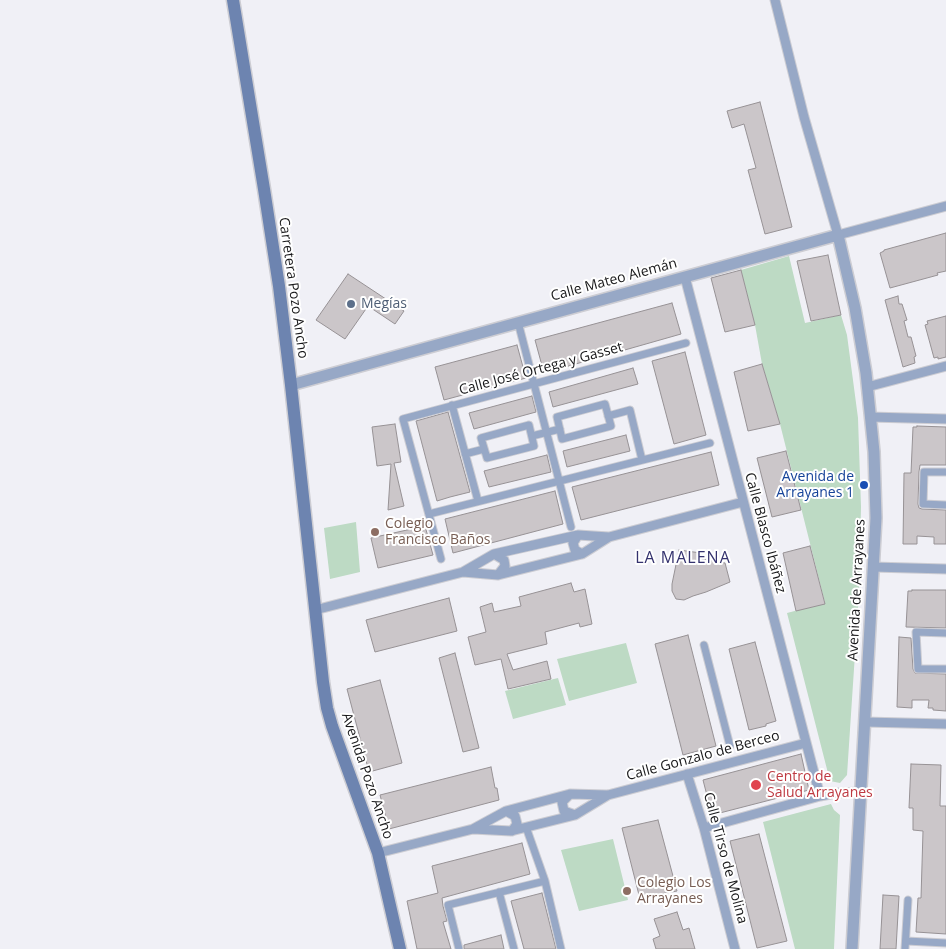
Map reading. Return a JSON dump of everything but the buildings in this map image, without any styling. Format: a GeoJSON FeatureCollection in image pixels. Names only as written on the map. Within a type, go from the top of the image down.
{"type":"FeatureCollection","features":[{"type":"Feature","properties":{"kind":"main road","name":"Carretera Pozo Ancho"},"geometry":{"type":"LineString","coordinates":[[233,0],[279,286],[312,582]]}},
{"type":"Feature","properties":{"kind":"main road","name":"Avenida Pozo Ancho"},"geometry":{"type":"LineString","coordinates":[[312,582],[327,708],[378,853],[400,949]]}},
{"type":"Feature","properties":{"kind":"street"},"geometry":{"type":"LineString","coordinates":[[775,0],[804,116],[838,235]]}},
{"type":"Feature","properties":{"kind":"street","name":"Calle Mateo Alemán"},"geometry":{"type":"LineString","coordinates":[[291,384],[946,206]]}},
{"type":"Feature","properties":{"kind":"street","name":"Avenida de Arrayanes"},"geometry":{"type":"LineString","coordinates":[[838,235],[855,308],[868,387],[874,452],[876,518],[852,949]]}},
{"type":"Feature","properties":{"kind":"street","name":"Calle Blasco Ibáñez"},"geometry":{"type":"LineString","coordinates":[[685,277],[820,796]]}},
{"type":"Feature","properties":{"kind":"street"},"geometry":{"type":"LineString","coordinates":[[518,322],[571,527]]}},
{"type":"Feature","properties":{"kind":"street","name":"Calle José Ortega y Gasset"},"geometry":{"type":"LineString","coordinates":[[429,514],[402,419],[686,343]]}},
{"type":"Feature","properties":{"kind":"street"},"geometry":{"type":"LineString","coordinates":[[868,387],[946,366]]}},
{"type":"Feature","properties":{"kind":"street"},"geometry":{"type":"LineString","coordinates":[[605,404],[608,416],[611,426],[562,439],[556,417],[605,404]]}},
{"type":"Feature","properties":{"kind":"street"},"geometry":{"type":"LineString","coordinates":[[452,405],[478,501]]}},
{"type":"Feature","properties":{"kind":"street"},"geometry":{"type":"LineString","coordinates":[[608,416],[630,410],[642,460]]}},
{"type":"Feature","properties":{"kind":"street"},"geometry":{"type":"LineString","coordinates":[[870,417],[946,419]]}},
{"type":"Feature","properties":{"kind":"street"},"geometry":{"type":"LineString","coordinates":[[529,425],[532,436],[534,446],[487,458],[481,438],[529,425]]}},
{"type":"Feature","properties":{"kind":"street"},"geometry":{"type":"LineString","coordinates":[[532,436],[560,429]]}},
{"type":"Feature","properties":{"kind":"street"},"geometry":{"type":"LineString","coordinates":[[441,560],[429,514],[710,443]]}},
{"type":"Feature","properties":{"kind":"street"},"geometry":{"type":"LineString","coordinates":[[465,454],[484,449]]}},
{"type":"Feature","properties":{"kind":"street"},"geometry":{"type":"LineString","coordinates":[[946,472],[924,472],[923,504],[946,505]]}},
{"type":"Feature","properties":{"kind":"street"},"geometry":{"type":"LineString","coordinates":[[463,572],[498,575],[582,554],[609,537],[743,502]]}},
{"type":"Feature","properties":{"kind":"street"},"geometry":{"type":"LineString","coordinates":[[315,610],[463,572],[494,554],[578,535],[609,537]]}},
{"type":"Feature","properties":{"kind":"street"},"geometry":{"type":"LineString","coordinates":[[578,535],[573,543],[575,550],[582,554]]}},
{"type":"Feature","properties":{"kind":"street"},"geometry":{"type":"LineString","coordinates":[[494,554],[504,560],[505,566],[498,575]]}},
{"type":"Feature","properties":{"kind":"street"},"geometry":{"type":"LineString","coordinates":[[873,567],[946,569]]}},
{"type":"Feature","properties":{"kind":"street"},"geometry":{"type":"LineString","coordinates":[[946,633],[916,632],[918,669],[946,669]]}},
{"type":"Feature","properties":{"kind":"street"},"geometry":{"type":"LineString","coordinates":[[704,645],[730,746]]}},
{"type":"Feature","properties":{"kind":"street"},"geometry":{"type":"LineString","coordinates":[[865,722],[946,724]]}},
{"type":"Feature","properties":{"kind":"street","name":"Calle Gonzalo de Berceo"},"geometry":{"type":"LineString","coordinates":[[473,829],[511,831],[575,815],[608,795],[806,743]]}},
{"type":"Feature","properties":{"kind":"street","name":"Calle Tirso de Molina"},"geometry":{"type":"LineString","coordinates":[[687,774],[704,828],[735,949]]}},
{"type":"Feature","properties":{"kind":"street"},"geometry":{"type":"LineString","coordinates":[[704,828],[820,796],[861,792]]}},
{"type":"Feature","properties":{"kind":"street"},"geometry":{"type":"LineString","coordinates":[[570,794],[562,802],[564,811],[575,815]]}},
{"type":"Feature","properties":{"kind":"street","name":"Calle Gonzalo de Berceo"},"geometry":{"type":"LineString","coordinates":[[378,853],[473,829],[506,811],[570,794],[608,795]]}},
{"type":"Feature","properties":{"kind":"street"},"geometry":{"type":"LineString","coordinates":[[506,811],[515,816],[517,824],[511,831]]}},
{"type":"Feature","properties":{"kind":"street"},"geometry":{"type":"LineString","coordinates":[[526,827],[545,881],[562,949]]}},
{"type":"Feature","properties":{"kind":"street"},"geometry":{"type":"LineString","coordinates":[[459,949],[448,905],[545,881]]}},
{"type":"Feature","properties":{"kind":"street"},"geometry":{"type":"LineString","coordinates":[[499,892],[514,949]]}},
{"type":"Feature","properties":{"kind":"street"},"geometry":{"type":"LineString","coordinates":[[908,900],[905,945],[946,943]]}},
{"type":"Feature","properties":{"kind":"green space"},"geometry":{"type":"Polygon","coordinates":[[[789,256],[805,323],[841,315],[847,335],[858,418],[861,507],[859,593],[847,775],[840,783],[830,781],[787,613],[825,603],[780,424],[762,364],[755,325],[741,270],[789,256]]]}},
{"type":"Feature","properties":{"kind":"green space"},"geometry":{"type":"Polygon","coordinates":[[[356,522],[360,572],[330,579],[324,528],[356,522]]]}},
{"type":"Feature","properties":{"kind":"green space"},"geometry":{"type":"Polygon","coordinates":[[[626,643],[637,683],[569,701],[557,659],[626,643]]]}},
{"type":"Feature","properties":{"kind":"green space"},"geometry":{"type":"Polygon","coordinates":[[[558,678],[566,705],[513,719],[505,691],[558,678]]]}},
{"type":"Feature","properties":{"kind":"green space"},"geometry":{"type":"Polygon","coordinates":[[[831,804],[840,815],[834,949],[795,949],[763,822],[831,804]]]}},
{"type":"Feature","properties":{"kind":"green space"},"geometry":{"type":"Polygon","coordinates":[[[613,839],[628,900],[579,911],[561,850],[613,839]]]}},
{"type":"Feature","properties":{"kind":"place","name":"Megías"},"geometry":{"type":"Point","coordinates":[351,304]}},
{"type":"Feature","properties":{"kind":"place","name":"Avenida de Arrayanes 1"},"geometry":{"type":"Point","coordinates":[864,485]}},
{"type":"Feature","properties":{"kind":"place","name":"Colegio Francisco Baños"},"geometry":{"type":"Point","coordinates":[375,532]}},
{"type":"Feature","properties":{"kind":"place","name":"Centro de Salud Arrayanes"},"geometry":{"type":"Point","coordinates":[756,785]}},
{"type":"Feature","properties":{"kind":"place","name":"Colegio Los Arrayanes"},"geometry":{"type":"Point","coordinates":[627,891]}},
{"type":"Feature","properties":{"kind":"district","name":"LA MALENA"},"geometry":{"type":"Point","coordinates":[683,558]}}]}
